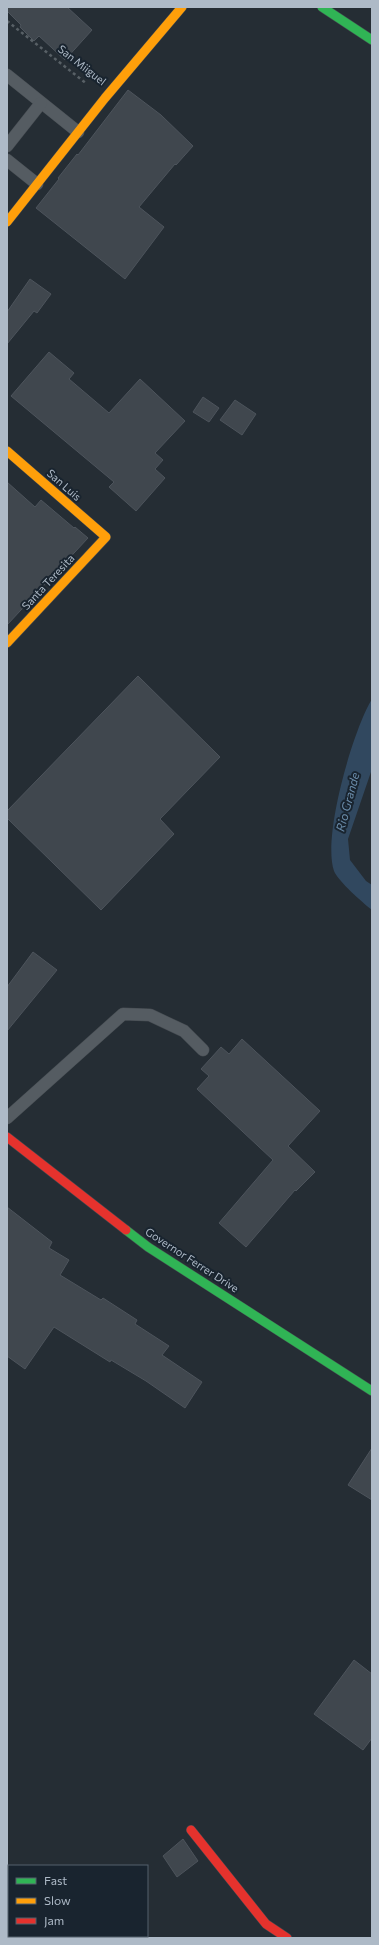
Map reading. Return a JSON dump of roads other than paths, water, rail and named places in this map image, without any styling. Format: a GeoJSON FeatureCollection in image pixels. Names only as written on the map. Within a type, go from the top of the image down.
{"type":"FeatureCollection","features":[{"type":"Feature","properties":{"kind":"street","name":"San Miiguel"},"geometry":{"type":"LineString","coordinates":[[78,132],[182,7]]}},
{"type":"Feature","properties":{"kind":"street"},"geometry":{"type":"LineString","coordinates":[[322,7],[372,40]]}},
{"type":"Feature","properties":{"kind":"street"},"geometry":{"type":"LineString","coordinates":[[7,222],[78,132]]}},
{"type":"Feature","properties":{"kind":"street","name":"San Luis"},"geometry":{"type":"LineString","coordinates":[[7,451],[106,537]]}},
{"type":"Feature","properties":{"kind":"street","name":"Santa Teresita"},"geometry":{"type":"LineString","coordinates":[[7,643],[106,537]]}},
{"type":"Feature","properties":{"kind":"street","name":"Governor Ferrer Drive"},"geometry":{"type":"LineString","coordinates":[[7,1137],[148,1247],[372,1391]]}},
{"type":"Feature","properties":{"kind":"street"},"geometry":{"type":"LineString","coordinates":[[191,1830],[266,1924],[287,1938]]}},
{"type":"Feature","properties":{"kind":"lane"},"geometry":{"type":"LineString","coordinates":[[7,75],[78,132]]}},
{"type":"Feature","properties":{"kind":"lane"},"geometry":{"type":"LineString","coordinates":[[7,146],[41,103]]}},
{"type":"Feature","properties":{"kind":"lane"},"geometry":{"type":"LineString","coordinates":[[7,160],[37,184]]}},
{"type":"Feature","properties":{"kind":"lane"},"geometry":{"type":"LineString","coordinates":[[7,1118],[123,1014],[150,1015],[184,1031],[203,1050]]}},
{"type":"Feature","properties":{"kind":"water","name":"Rio Grande"},"geometry":{"type":"Polygon","coordinates":[[[372,699],[372,769],[348,839],[350,860],[366,881],[372,885],[372,910],[351,892],[336,875],[331,855],[332,834],[341,784],[356,734],[372,699]]]}}]}
